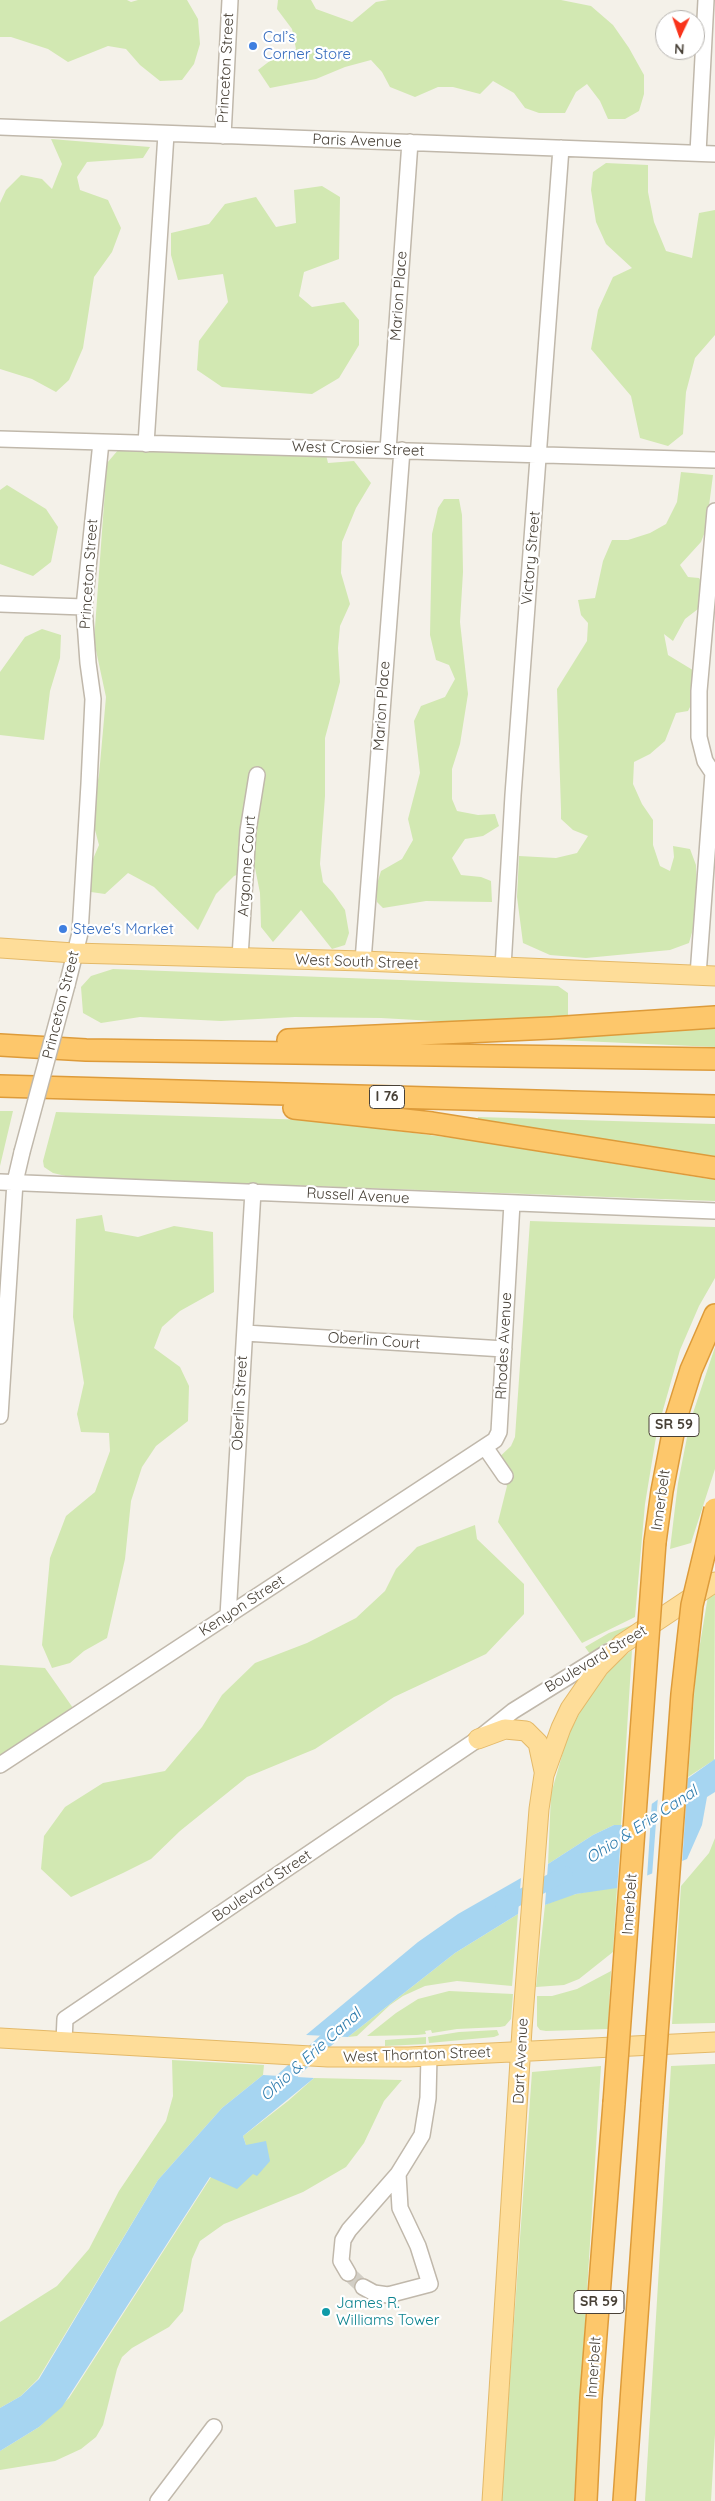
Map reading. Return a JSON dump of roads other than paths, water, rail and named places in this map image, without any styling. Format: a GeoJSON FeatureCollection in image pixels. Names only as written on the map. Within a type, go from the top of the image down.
{"type":"FeatureCollection","features":[{"type":"Feature","properties":{"kind":"highway"},"geometry":{"type":"LineString","coordinates":[[86,1050],[551,1028],[715,1017]]}},
{"type":"Feature","properties":{"kind":"highway"},"geometry":{"type":"LineString","coordinates":[[0,1045],[86,1050],[715,1059]]}},
{"type":"Feature","properties":{"kind":"highway","name":"I 76"},"geometry":{"type":"LineString","coordinates":[[0,1086],[715,1106]]}},
{"type":"Feature","properties":{"kind":"highway"},"geometry":{"type":"LineString","coordinates":[[59,1088],[327,1111],[432,1123],[715,1168]]}},
{"type":"Feature","properties":{"kind":"highway","name":"Innerbelt"},"geometry":{"type":"LineString","coordinates":[[586,2501],[591,2398],[655,1542],[662,1491],[676,1418],[691,1370],[715,1314]]}},
{"type":"Feature","properties":{"kind":"highway","name":"SR 59"},"geometry":{"type":"LineString","coordinates":[[624,2501],[683,1684],[692,1606],[715,1508]]}},
{"type":"Feature","properties":{"kind":"main road","name":"West South Street"},"geometry":{"type":"LineString","coordinates":[[0,948],[74,953],[363,961],[707,976]]}},
{"type":"Feature","properties":{"kind":"main road","name":"Boulevard Street"},"geometry":{"type":"LineString","coordinates":[[622,1644],[715,1582]]}},
{"type":"Feature","properties":{"kind":"main road","name":"Dart Avenue"},"geometry":{"type":"LineString","coordinates":[[492,2501],[521,2052],[537,1830],[544,1776],[570,1708],[599,1667],[622,1644]]}},
{"type":"Feature","properties":{"kind":"main road","name":"Boulevard Street"},"geometry":{"type":"LineString","coordinates":[[478,1739],[505,1729],[526,1731],[538,1743],[544,1763],[544,1776]]}},
{"type":"Feature","properties":{"kind":"main road","name":"West Thornton Street"},"geometry":{"type":"LineString","coordinates":[[0,2038],[234,2053],[375,2057],[715,2042]]}},
{"type":"Feature","properties":{"kind":"street","name":"Princeton Street"},"geometry":{"type":"LineString","coordinates":[[223,136],[230,0]]}},
{"type":"Feature","properties":{"kind":"street"},"geometry":{"type":"LineString","coordinates":[[698,153],[706,0]]}},
{"type":"Feature","properties":{"kind":"street","name":"Paris Avenue"},"geometry":{"type":"LineString","coordinates":[[0,126],[715,154]]}},
{"type":"Feature","properties":{"kind":"street"},"geometry":{"type":"LineString","coordinates":[[146,444],[166,134]]}},
{"type":"Feature","properties":{"kind":"street","name":"Marion Place"},"geometry":{"type":"LineString","coordinates":[[363,961],[395,450],[410,142]]}},
{"type":"Feature","properties":{"kind":"street","name":"Victory Street"},"geometry":{"type":"LineString","coordinates":[[503,967],[513,795],[561,148]]}},
{"type":"Feature","properties":{"kind":"street","name":"West Crosier Street"},"geometry":{"type":"LineString","coordinates":[[0,439],[715,460]]}},
{"type":"Feature","properties":{"kind":"street","name":"Princeton Street"},"geometry":{"type":"LineString","coordinates":[[0,1416],[15,1182],[80,933],[93,717],[84,607],[101,442]]}},
{"type":"Feature","properties":{"kind":"street"},"geometry":{"type":"LineString","coordinates":[[707,976],[713,773],[705,761],[699,737],[699,691],[715,511]]}},
{"type":"Feature","properties":{"kind":"street"},"geometry":{"type":"LineString","coordinates":[[0,604],[84,607]]}},
{"type":"Feature","properties":{"kind":"street","name":"Argonne Court"},"geometry":{"type":"LineString","coordinates":[[240,957],[248,831],[257,774]]}},
{"type":"Feature","properties":{"kind":"street","name":"Russell Avenue"},"geometry":{"type":"LineString","coordinates":[[0,1182],[715,1211]]}},
{"type":"Feature","properties":{"kind":"street","name":"Oberlin Street"},"geometry":{"type":"LineString","coordinates":[[228,1616],[252,1191]]}},
{"type":"Feature","properties":{"kind":"street","name":"Rhodes Avenue"},"geometry":{"type":"LineString","coordinates":[[485,1447],[495,1440],[499,1432],[512,1203]]}},
{"type":"Feature","properties":{"kind":"street","name":"Oberlin Court"},"geometry":{"type":"LineString","coordinates":[[245,1333],[504,1349]]}},
{"type":"Feature","properties":{"kind":"street"},"geometry":{"type":"LineString","coordinates":[[485,1447],[505,1476]]}},
{"type":"Feature","properties":{"kind":"street","name":"Kenyon Street"},"geometry":{"type":"LineString","coordinates":[[0,1766],[485,1447]]}},
{"type":"Feature","properties":{"kind":"street","name":"Boulevard Street"},"geometry":{"type":"LineString","coordinates":[[64,2042],[65,2019],[478,1739],[512,1711],[622,1644]]}},
{"type":"Feature","properties":{"kind":"street"},"geometry":{"type":"LineString","coordinates":[[348,2273],[341,2261],[343,2240],[349,2230],[398,2174],[422,2135],[428,2098],[429,2056]]}},
{"type":"Feature","properties":{"kind":"street"},"geometry":{"type":"LineString","coordinates":[[363,2287],[374,2293],[388,2295],[430,2284],[418,2246],[400,2208],[398,2174]]}},
{"type":"Feature","properties":{"kind":"street"},"geometry":{"type":"LineString","coordinates":[[158,2501],[214,2427]]}},
{"type":"Feature","properties":{"kind":"water"},"geometry":{"type":"Polygon","coordinates":[[[715,1759],[715,1792],[707,1797],[702,1825],[687,1859],[617,1888],[576,1894],[545,1905],[548,1864],[593,1835],[614,1825],[622,1825],[715,1759]]]}},
{"type":"Feature","properties":{"kind":"water"},"geometry":{"type":"Polygon","coordinates":[[[521,1878],[518,1914],[455,1953],[348,2037],[306,2035],[418,1942],[458,1914],[521,1878]]]}},
{"type":"Feature","properties":{"kind":"water"},"geometry":{"type":"Polygon","coordinates":[[[263,2075],[314,2078],[243,2136],[246,2145],[266,2141],[270,2161],[257,2176],[253,2174],[237,2189],[210,2177],[62,2407],[39,2427],[0,2451],[0,2408],[21,2396],[39,2379],[158,2180],[222,2108],[263,2075]]]}},
{"type":"Feature","properties":{"kind":"waterway","name":"Ohio & Erie Canal"},"geometry":{"type":"LineString","coordinates":[[503,1906],[565,1874]]}},
{"type":"Feature","properties":{"kind":"waterway","name":"Ohio & Erie Canal"},"geometry":{"type":"LineString","coordinates":[[273,2089],[345,2023]]}},
{"type":"Feature","properties":{"kind":"tunnel"},"geometry":{"type":"LineString","coordinates":[[348,2273],[363,2287]]}},
{"type":"Feature","properties":{"kind":"place","name":"Cal’s Corner Store"},"geometry":{"type":"Point","coordinates":[253,46]}},
{"type":"Feature","properties":{"kind":"place","name":"Steve's Market"},"geometry":{"type":"Point","coordinates":[63,929]}},
{"type":"Feature","properties":{"kind":"place","name":"James R. Williams Tower"},"geometry":{"type":"Point","coordinates":[326,2312]}}]}
